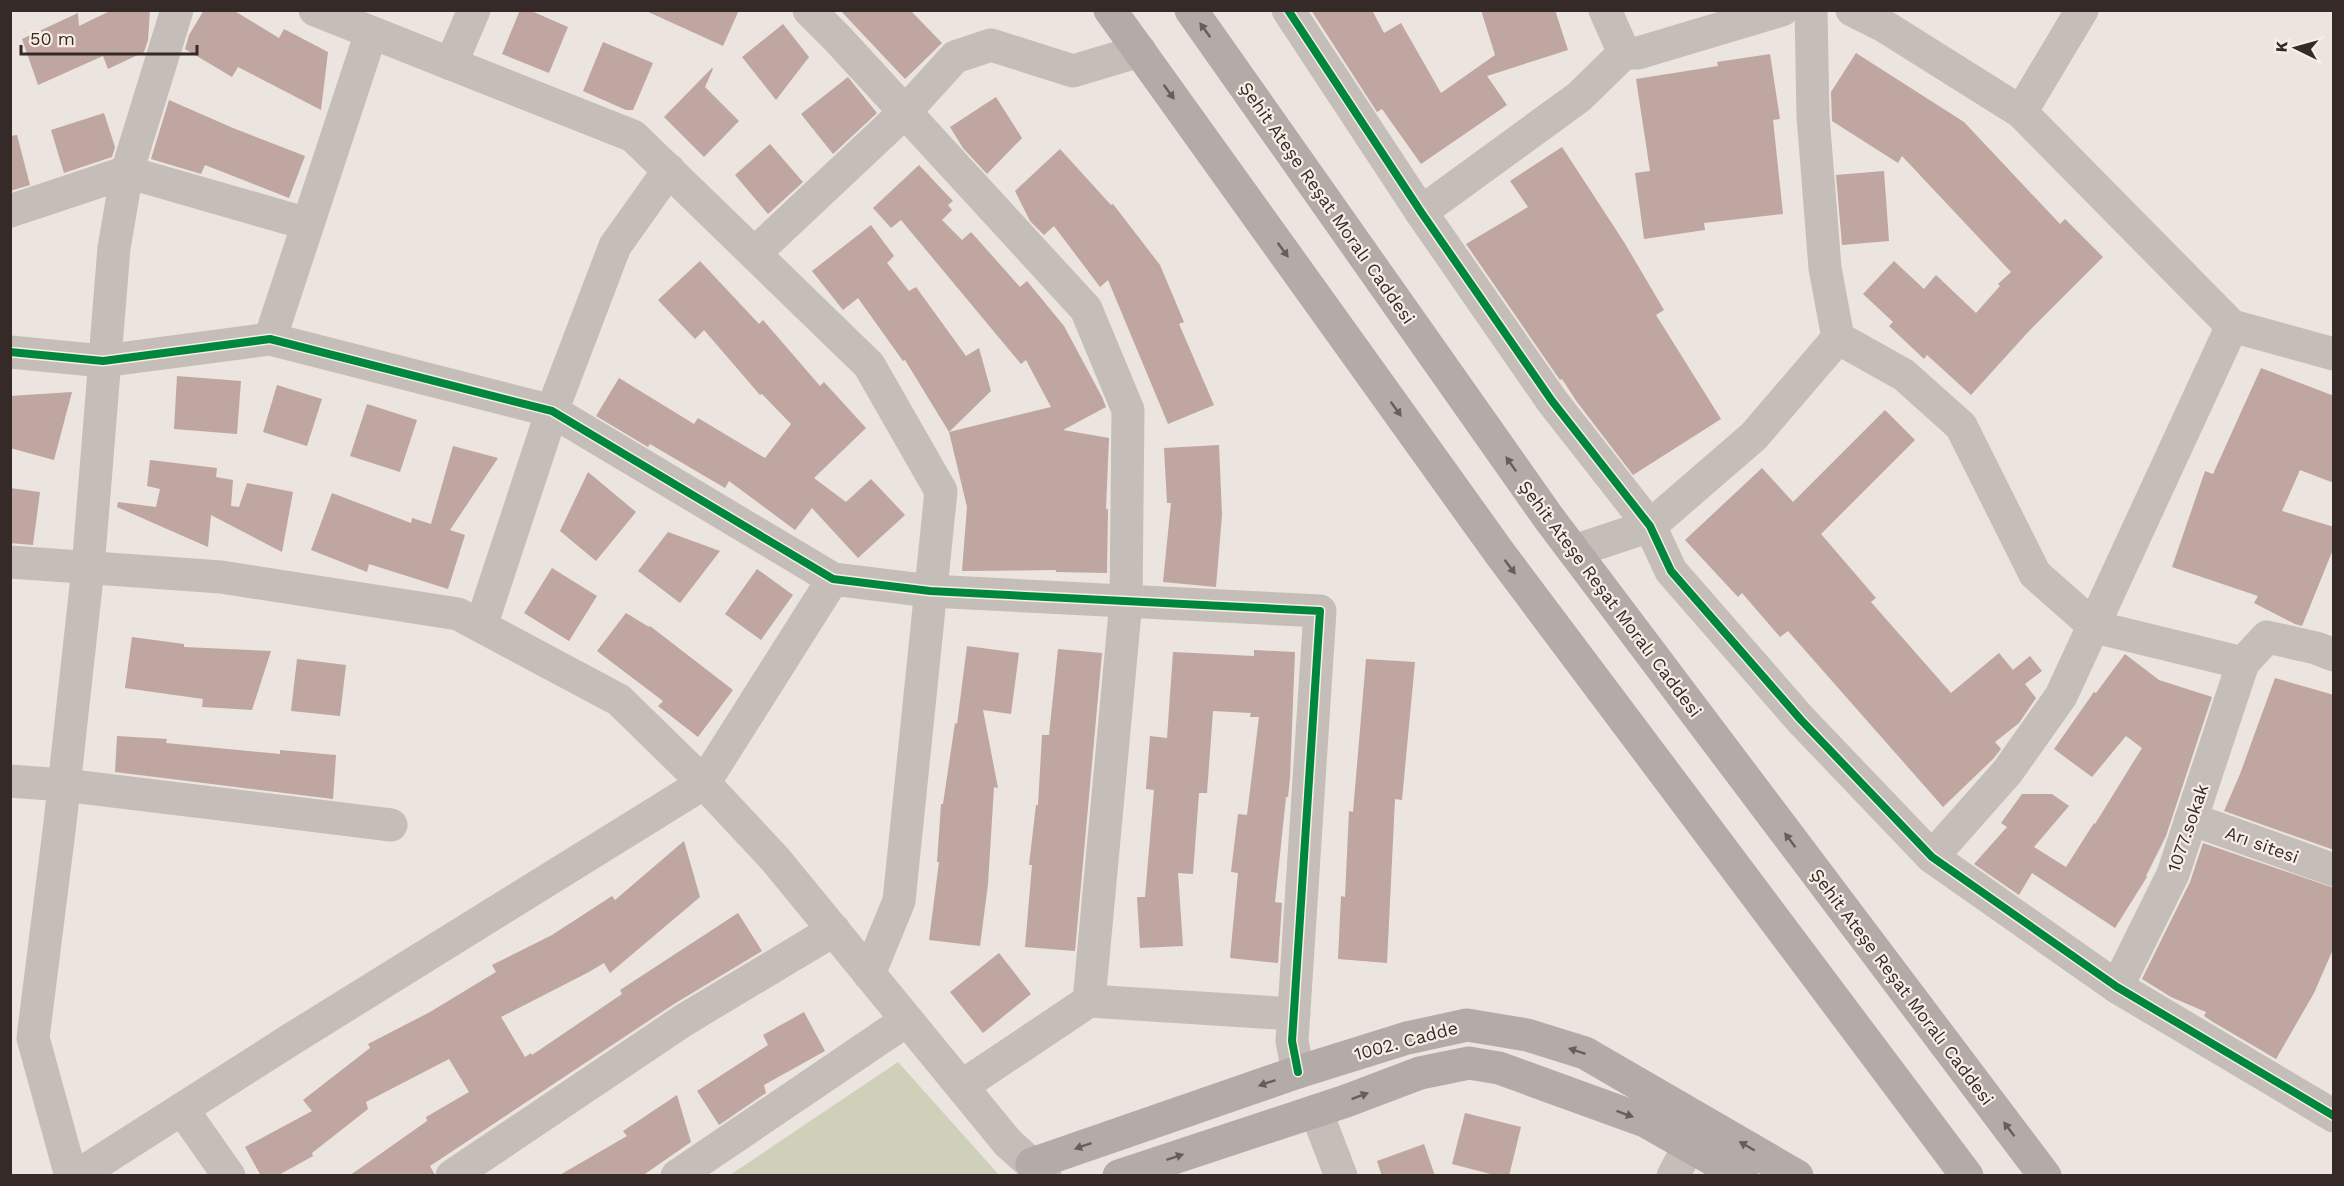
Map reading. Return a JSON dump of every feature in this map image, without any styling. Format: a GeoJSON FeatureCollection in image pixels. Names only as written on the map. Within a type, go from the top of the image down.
{"type":"FeatureCollection","features":[{"type":"Feature","properties":{"kind":"main road"},"geometry":{"type":"LineString","coordinates":[[1110,10],[1501,555],[1967,1176]]}},
{"type":"Feature","properties":{"kind":"main road","name":"Şehit Ateşe Reşat Moralı Caddesi"},"geometry":{"type":"LineString","coordinates":[[1191,10],[1574,551],[2045,1176]]}},
{"type":"Feature","properties":{"kind":"main road","name":"1002. Cadde"},"geometry":{"type":"LineString","coordinates":[[1039,1170],[1298,1072],[1407,1038],[1467,1025],[1527,1035],[1585,1053],[1696,1133],[1742,1176]]}},
{"type":"Feature","properties":{"kind":"main road","name":"1002. Cadde"},"geometry":{"type":"LineString","coordinates":[[1119,1176],[1317,1111],[1420,1073],[1469,1063],[1500,1068],[1645,1121],[1696,1133],[1797,1176]]}},
{"type":"Feature","properties":{"kind":"main road"},"geometry":{"type":"LineString","coordinates":[[1298,1072],[1317,1111]]}},
{"type":"Feature","properties":{"kind":"street"},"geometry":{"type":"LineString","coordinates":[[71,1176],[22,1031],[64,785],[88,568],[114,248],[127,172],[177,10]]}},
{"type":"Feature","properties":{"kind":"street"},"geometry":{"type":"LineString","coordinates":[[315,10],[633,136],[869,365],[941,491],[899,901],[869,974]]}},
{"type":"Feature","properties":{"kind":"street"},"geometry":{"type":"LineString","coordinates":[[451,64],[474,10]]}},
{"type":"Feature","properties":{"kind":"street"},"geometry":{"type":"LineString","coordinates":[[809,10],[1086,309],[1128,410],[1126,601],[1089,1001]]}},
{"type":"Feature","properties":{"kind":"street"},"geometry":{"type":"LineString","coordinates":[[1288,10],[1421,212],[1552,401],[1650,526],[1671,571],[1801,720],[1932,857],[2117,987],[2334,1116]]}},
{"type":"Feature","properties":{"kind":"street"},"geometry":{"type":"LineString","coordinates":[[1605,10],[1624,53]]}},
{"type":"Feature","properties":{"kind":"street"},"geometry":{"type":"LineString","coordinates":[[1421,212],[1579,97],[1624,53],[1638,53],[1782,10]]}},
{"type":"Feature","properties":{"kind":"street"},"geometry":{"type":"LineString","coordinates":[[1811,10],[1813,116],[1825,268],[1838,338]]}},
{"type":"Feature","properties":{"kind":"street"},"geometry":{"type":"LineString","coordinates":[[1852,10],[1884,26],[2021,112],[2232,326],[2334,354]]}},
{"type":"Feature","properties":{"kind":"street"},"geometry":{"type":"LineString","coordinates":[[2021,112],[2082,10]]}},
{"type":"Feature","properties":{"kind":"street"},"geometry":{"type":"LineString","coordinates":[[270,339],[371,33]]}},
{"type":"Feature","properties":{"kind":"street"},"geometry":{"type":"LineString","coordinates":[[754,253],[904,112],[955,57],[991,45],[1073,71],[1140,51]]}},
{"type":"Feature","properties":{"kind":"street"},"geometry":{"type":"LineString","coordinates":[[481,626],[552,411],[615,246],[669,170]]}},
{"type":"Feature","properties":{"kind":"street"},"geometry":{"type":"LineString","coordinates":[[10,211],[127,172],[308,224]]}},
{"type":"Feature","properties":{"kind":"street"},"geometry":{"type":"LineString","coordinates":[[1932,857],[2008,771],[2061,696],[2095,627],[2232,326]]}},
{"type":"Feature","properties":{"kind":"street"},"geometry":{"type":"LineString","coordinates":[[1574,551],[1650,526],[1754,436],[1838,338]]}},
{"type":"Feature","properties":{"kind":"street"},"geometry":{"type":"LineString","coordinates":[[1838,338],[1904,375],[1961,426],[2035,574],[2095,627],[2243,663],[2266,637],[2316,648],[2334,655]]}},
{"type":"Feature","properties":{"kind":"street"},"geometry":{"type":"LineString","coordinates":[[10,352],[103,362],[270,339],[552,411],[833,579],[930,591],[1320,611],[1292,1041],[1298,1072]]}},
{"type":"Feature","properties":{"kind":"street"},"geometry":{"type":"LineString","coordinates":[[10,562],[221,577],[458,614],[619,700],[704,783],[775,859],[1008,1143],[1039,1170]]}},
{"type":"Feature","properties":{"kind":"street"},"geometry":{"type":"LineString","coordinates":[[77,1176],[704,783],[833,579]]}},
{"type":"Feature","properties":{"kind":"street","name":"1077.sokak"},"geometry":{"type":"LineString","coordinates":[[2117,987],[2173,874],[2243,663]]}},
{"type":"Feature","properties":{"kind":"street"},"geometry":{"type":"LineString","coordinates":[[10,781],[64,785],[391,825]]}},
{"type":"Feature","properties":{"kind":"street","name":"Arı sitesi"},"geometry":{"type":"LineString","coordinates":[[2191,819],[2334,870]]}},
{"type":"Feature","properties":{"kind":"street"},"geometry":{"type":"LineString","coordinates":[[452,1176],[684,1020],[834,930]]}},
{"type":"Feature","properties":{"kind":"street"},"geometry":{"type":"LineString","coordinates":[[962,1086],[1089,1001],[1294,1014]]}},
{"type":"Feature","properties":{"kind":"street"},"geometry":{"type":"LineString","coordinates":[[677,1176],[907,1020]]}},
{"type":"Feature","properties":{"kind":"street"},"geometry":{"type":"LineString","coordinates":[[182,1109],[229,1176]]}},
{"type":"Feature","properties":{"kind":"street"},"geometry":{"type":"LineString","coordinates":[[1317,1111],[1341,1176]]}},
{"type":"Feature","properties":{"kind":"street"},"geometry":{"type":"LineString","coordinates":[[1673,1176],[1696,1133]]}},
{"type":"Feature","properties":{"kind":"green space"},"geometry":{"type":"Polygon","coordinates":[[[898,1062],[999,1175],[730,1175],[898,1062]]]}},
{"type":"Feature","properties":{"kind":"building"},"geometry":{"type":"Polygon","coordinates":[[[112,10],[150,10],[148,40],[144,52],[108,69],[103,56],[38,85],[22,39],[78,13],[79,26],[112,10]]]}},
{"type":"Feature","properties":{"kind":"building"},"geometry":{"type":"Polygon","coordinates":[[[204,10],[233,10],[279,38],[284,29],[328,52],[321,110],[238,67],[232,77],[185,49],[189,35],[204,10]]]}},
{"type":"Feature","properties":{"kind":"building"},"geometry":{"type":"Polygon","coordinates":[[[520,10],[529,10],[568,27],[549,73],[502,54],[520,10]]]}},
{"type":"Feature","properties":{"kind":"building"},"geometry":{"type":"Polygon","coordinates":[[[644,10],[739,10],[723,46],[644,10]]]}},
{"type":"Feature","properties":{"kind":"building"},"geometry":{"type":"Polygon","coordinates":[[[840,10],[910,10],[942,43],[905,79],[840,10]]]}},
{"type":"Feature","properties":{"kind":"building"},"geometry":{"type":"Polygon","coordinates":[[[1311,10],[1372,10],[1384,33],[1401,23],[1441,93],[1495,55],[1481,10],[1555,10],[1568,50],[1487,76],[1507,105],[1421,164],[1382,109],[1377,112],[1311,10]]]}},
{"type":"Feature","properties":{"kind":"building"},"geometry":{"type":"Polygon","coordinates":[[[783,24],[809,57],[776,100],[742,57],[783,24]]]}},
{"type":"Feature","properties":{"kind":"building"},"geometry":{"type":"Polygon","coordinates":[[[603,42],[653,63],[633,110],[626,110],[583,91],[603,42]]]}},
{"type":"Feature","properties":{"kind":"building"},"geometry":{"type":"Polygon","coordinates":[[[1856,53],[1964,122],[2060,224],[2065,219],[2103,257],[2029,331],[1971,395],[1927,355],[1924,359],[1889,326],[1893,322],[1863,294],[1894,261],[1924,289],[1936,275],[1976,313],[2000,286],[1998,284],[2011,272],[1902,156],[1898,163],[1832,121],[1831,92],[1856,53]]]}},
{"type":"Feature","properties":{"kind":"building"},"geometry":{"type":"Polygon","coordinates":[[[1770,54],[1780,119],[1773,120],[1783,214],[1704,223],[1705,230],[1644,239],[1635,173],[1650,171],[1636,79],[1718,66],[1717,62],[1770,54]]]}},
{"type":"Feature","properties":{"kind":"building"},"geometry":{"type":"Polygon","coordinates":[[[712,68],[705,87],[739,121],[704,157],[664,117],[712,68]]]}},
{"type":"Feature","properties":{"kind":"building"},"geometry":{"type":"Polygon","coordinates":[[[848,77],[877,113],[833,154],[801,114],[848,77]]]}},
{"type":"Feature","properties":{"kind":"building"},"geometry":{"type":"Polygon","coordinates":[[[996,97],[1022,138],[987,174],[963,148],[950,127],[996,97]]]}},
{"type":"Feature","properties":{"kind":"building"},"geometry":{"type":"Polygon","coordinates":[[[169,100],[305,156],[289,198],[205,165],[201,174],[151,159],[169,100]]]}},
{"type":"Feature","properties":{"kind":"building"},"geometry":{"type":"Polygon","coordinates":[[[104,113],[115,147],[112,157],[64,173],[51,130],[104,113]]]}},
{"type":"Feature","properties":{"kind":"building"},"geometry":{"type":"Polygon","coordinates":[[[17,135],[30,185],[10,191],[10,136],[17,135]]]}},
{"type":"Feature","properties":{"kind":"building"},"geometry":{"type":"Polygon","coordinates":[[[770,144],[803,182],[768,214],[735,175],[770,144]]]}},
{"type":"Feature","properties":{"kind":"building"},"geometry":{"type":"Polygon","coordinates":[[[1562,147],[1624,242],[1664,310],[1656,315],[1721,419],[1633,475],[1562,379],[1560,380],[1466,244],[1528,207],[1510,181],[1562,147]]]}},
{"type":"Feature","properties":{"kind":"building"},"geometry":{"type":"Polygon","coordinates":[[[1060,149],[1111,205],[1113,204],[1160,265],[1184,322],[1179,324],[1214,405],[1168,424],[1108,280],[1100,287],[1054,226],[1044,235],[1030,221],[1015,191],[1060,149]]]}},
{"type":"Feature","properties":{"kind":"building"},"geometry":{"type":"Polygon","coordinates":[[[919,165],[953,201],[948,205],[952,210],[942,220],[962,240],[971,232],[1020,287],[1027,281],[1064,326],[1102,397],[1106,407],[1063,430],[1109,438],[1106,509],[1108,509],[1107,573],[1056,572],[1056,570],[962,571],[967,507],[949,432],[1051,407],[1026,360],[1021,364],[901,220],[891,228],[873,208],[919,165]]]}},
{"type":"Feature","properties":{"kind":"building"},"geometry":{"type":"Polygon","coordinates":[[[1884,171],[1889,241],[1842,245],[1836,175],[1884,171]]]}},
{"type":"Feature","properties":{"kind":"building"},"geometry":{"type":"Polygon","coordinates":[[[871,225],[894,256],[887,263],[909,291],[916,287],[966,356],[979,348],[991,391],[949,432],[905,360],[903,361],[858,298],[843,310],[812,271],[871,225]]]}},
{"type":"Feature","properties":{"kind":"building"},"geometry":{"type":"Polygon","coordinates":[[[700,261],[759,324],[763,320],[820,386],[824,382],[866,428],[814,478],[846,502],[871,479],[905,515],[858,558],[812,508],[795,530],[729,481],[725,488],[650,444],[648,447],[596,416],[619,378],[694,424],[698,418],[765,458],[791,424],[762,394],[760,395],[704,330],[695,339],[658,300],[700,261]]]}},
{"type":"Feature","properties":{"kind":"building"},"geometry":{"type":"Polygon","coordinates":[[[2261,368],[2334,396],[2334,483],[2300,470],[2282,511],[2334,527],[2334,547],[2302,626],[2254,603],[2258,596],[2172,567],[2205,471],[2213,474],[2261,368]]]}},
{"type":"Feature","properties":{"kind":"building"},"geometry":{"type":"Polygon","coordinates":[[[177,376],[241,381],[237,434],[174,429],[177,376]]]}},
{"type":"Feature","properties":{"kind":"building"},"geometry":{"type":"Polygon","coordinates":[[[277,385],[322,399],[307,446],[263,432],[277,385]]]}},
{"type":"Feature","properties":{"kind":"building"},"geometry":{"type":"Polygon","coordinates":[[[72,392],[54,460],[10,448],[10,396],[72,392]]]}},
{"type":"Feature","properties":{"kind":"building"},"geometry":{"type":"Polygon","coordinates":[[[367,404],[417,420],[400,472],[350,456],[367,404]]]}},
{"type":"Feature","properties":{"kind":"building"},"geometry":{"type":"Polygon","coordinates":[[[1885,410],[1915,440],[1821,534],[1876,598],[1871,602],[1951,693],[1999,653],[2013,670],[2030,656],[2042,671],[2025,684],[2036,698],[2019,723],[1995,742],[2001,749],[1943,807],[1788,631],[1780,637],[1742,593],[1738,597],[1685,540],[1762,468],[1793,502],[1885,410]]]}},
{"type":"Feature","properties":{"kind":"building"},"geometry":{"type":"Polygon","coordinates":[[[1219,445],[1222,515],[1216,587],[1163,582],[1171,503],[1167,503],[1164,448],[1219,445]]]}},
{"type":"Feature","properties":{"kind":"building"},"geometry":{"type":"Polygon","coordinates":[[[453,446],[498,458],[450,530],[465,535],[448,589],[369,564],[367,572],[311,550],[332,493],[411,523],[412,518],[431,524],[453,446]]]}},
{"type":"Feature","properties":{"kind":"building"},"geometry":{"type":"Polygon","coordinates":[[[150,460],[217,468],[216,477],[233,480],[231,506],[239,507],[247,483],[293,492],[282,552],[211,515],[208,547],[117,507],[118,502],[156,507],[160,489],[147,486],[150,460]]]}},
{"type":"Feature","properties":{"kind":"building"},"geometry":{"type":"Polygon","coordinates":[[[588,472],[636,512],[596,561],[560,531],[588,472]]]}},
{"type":"Feature","properties":{"kind":"building"},"geometry":{"type":"Polygon","coordinates":[[[10,488],[40,492],[33,545],[10,543],[10,488]]]}},
{"type":"Feature","properties":{"kind":"building"},"geometry":{"type":"Polygon","coordinates":[[[668,532],[720,551],[680,603],[638,571],[668,532]]]}},
{"type":"Feature","properties":{"kind":"building"},"geometry":{"type":"Polygon","coordinates":[[[552,568],[597,596],[569,641],[524,613],[552,568]]]}},
{"type":"Feature","properties":{"kind":"building"},"geometry":{"type":"Polygon","coordinates":[[[757,569],[793,595],[761,640],[725,614],[757,569]]]}},
{"type":"Feature","properties":{"kind":"building"},"geometry":{"type":"Polygon","coordinates":[[[626,613],[650,626],[733,690],[698,737],[658,706],[663,701],[597,651],[626,613]]]}},
{"type":"Feature","properties":{"kind":"building"},"geometry":{"type":"Polygon","coordinates":[[[132,637],[184,644],[184,647],[271,651],[252,710],[202,707],[203,699],[125,688],[132,637]]]}},
{"type":"Feature","properties":{"kind":"building"},"geometry":{"type":"Polygon","coordinates":[[[967,646],[1019,653],[1011,714],[983,710],[998,788],[994,787],[988,884],[980,946],[929,940],[939,862],[937,862],[941,804],[943,804],[955,723],[957,724],[967,646]]]}},
{"type":"Feature","properties":{"kind":"building"},"geometry":{"type":"Polygon","coordinates":[[[1058,649],[1102,653],[1075,951],[1025,947],[1032,865],[1029,865],[1036,805],[1038,805],[1042,735],[1049,735],[1058,649]]]}},
{"type":"Feature","properties":{"kind":"building"},"geometry":{"type":"Polygon","coordinates":[[[1254,650],[1295,652],[1290,778],[1275,902],[1282,903],[1278,963],[1230,958],[1238,873],[1231,872],[1238,814],[1247,815],[1259,717],[1250,717],[1251,713],[1213,711],[1207,793],[1199,793],[1193,874],[1178,873],[1183,946],[1140,948],[1137,897],[1145,897],[1154,790],[1146,789],[1150,736],[1167,738],[1173,652],[1254,656],[1254,650]]]}},
{"type":"Feature","properties":{"kind":"building"},"geometry":{"type":"Polygon","coordinates":[[[2125,654],[2159,680],[2212,697],[2166,836],[2147,877],[2115,928],[2032,873],[2019,895],[1974,864],[2007,827],[2001,823],[2022,794],[2052,794],[2069,806],[2034,847],[2066,867],[2142,748],[2126,736],[2092,777],[2054,749],[2094,692],[2096,693],[2125,654]]]}},
{"type":"Feature","properties":{"kind":"building"},"geometry":{"type":"Polygon","coordinates":[[[297,659],[346,665],[340,716],[291,711],[297,659]]]}},
{"type":"Feature","properties":{"kind":"building"},"geometry":{"type":"Polygon","coordinates":[[[1366,659],[1415,662],[1402,800],[1395,799],[1387,963],[1338,959],[1341,896],[1345,897],[1349,811],[1353,812],[1366,659]]]}},
{"type":"Feature","properties":{"kind":"building"},"geometry":{"type":"Polygon","coordinates":[[[2275,678],[2334,695],[2334,850],[2224,811],[2275,678]]]}},
{"type":"Feature","properties":{"kind":"building"},"geometry":{"type":"Polygon","coordinates":[[[117,736],[167,739],[166,743],[280,754],[280,750],[336,755],[333,799],[115,772],[117,736]]]}},
{"type":"Feature","properties":{"kind":"building"},"geometry":{"type":"Polygon","coordinates":[[[684,841],[700,897],[610,973],[604,963],[501,1017],[525,1057],[531,1053],[532,1055],[622,994],[620,990],[738,913],[762,951],[674,1004],[430,1166],[434,1176],[349,1176],[427,1121],[426,1117],[469,1092],[449,1059],[366,1102],[368,1109],[312,1153],[313,1156],[277,1176],[261,1176],[245,1147],[312,1111],[303,1100],[370,1048],[368,1044],[430,1012],[496,972],[492,965],[552,935],[612,896],[615,900],[684,841]]]}},
{"type":"Feature","properties":{"kind":"building"},"geometry":{"type":"Polygon","coordinates":[[[2203,843],[2334,888],[2334,947],[2314,993],[2276,1059],[2204,1016],[2206,1012],[2171,997],[2142,979],[2190,882],[2203,843]]]}},
{"type":"Feature","properties":{"kind":"building"},"geometry":{"type":"Polygon","coordinates":[[[999,953],[1031,994],[983,1033],[950,992],[999,953]]]}},
{"type":"Feature","properties":{"kind":"building"},"geometry":{"type":"Polygon","coordinates":[[[804,1012],[825,1051],[764,1085],[766,1093],[719,1125],[697,1091],[768,1045],[763,1035],[804,1012]]]}},
{"type":"Feature","properties":{"kind":"building"},"geometry":{"type":"Polygon","coordinates":[[[677,1095],[691,1142],[642,1176],[558,1176],[627,1136],[623,1131],[677,1095]]]}},
{"type":"Feature","properties":{"kind":"building"},"geometry":{"type":"Polygon","coordinates":[[[1465,1113],[1521,1127],[1509,1176],[1498,1176],[1452,1164],[1465,1113]]]}},
{"type":"Feature","properties":{"kind":"building"},"geometry":{"type":"Polygon","coordinates":[[[1424,1144],[1435,1176],[1382,1176],[1377,1161],[1424,1144]]]}},
{"type":"Feature","properties":{"kind":"cycle path"},"geometry":{"type":"LineString","coordinates":[[1288,10],[1421,212],[1552,401],[1650,526],[1671,571],[1801,720],[1932,857],[2117,987],[2334,1116]]}},
{"type":"Feature","properties":{"kind":"cycle path"},"geometry":{"type":"LineString","coordinates":[[10,352],[103,361],[270,339],[552,411],[833,579],[930,591],[1320,611],[1292,1041],[1298,1072]]}}]}
